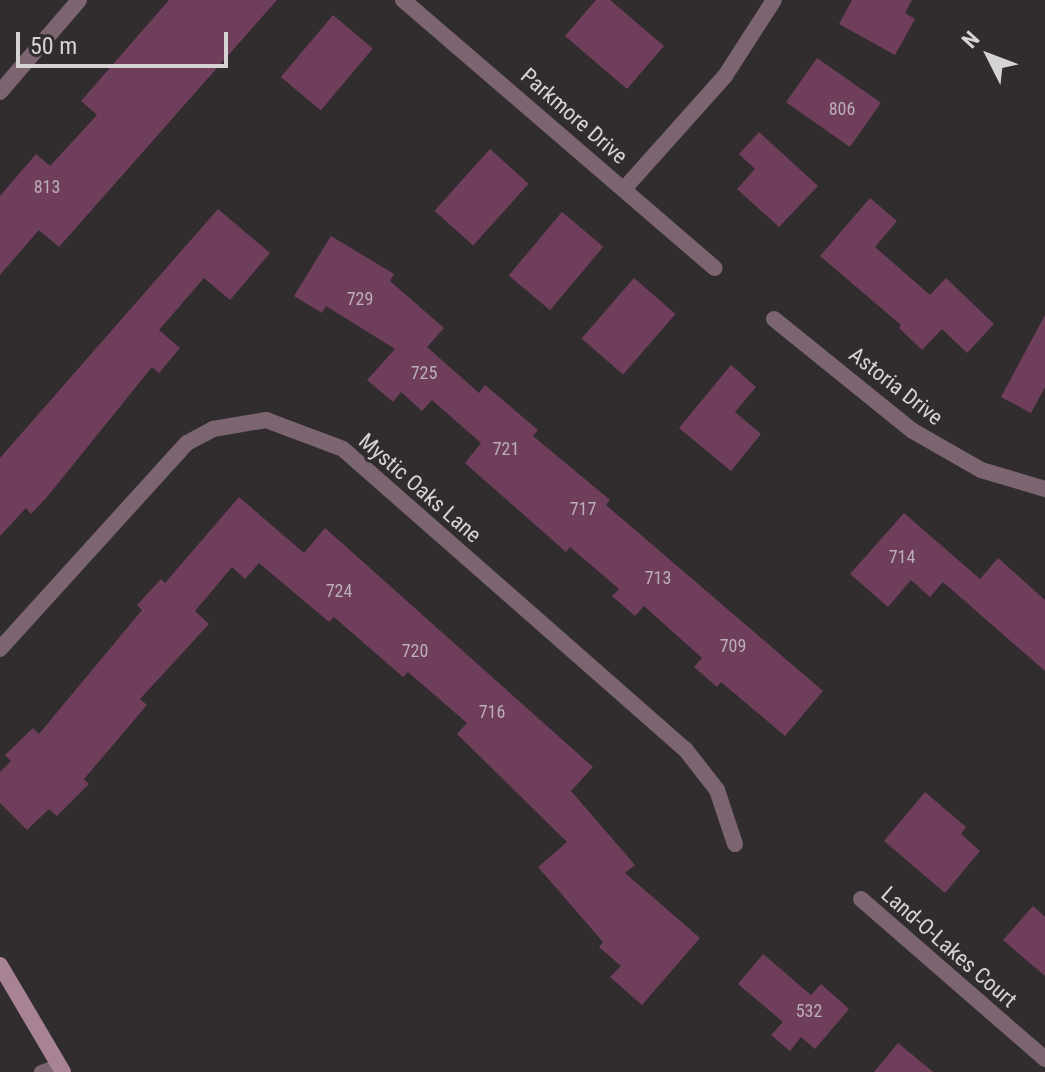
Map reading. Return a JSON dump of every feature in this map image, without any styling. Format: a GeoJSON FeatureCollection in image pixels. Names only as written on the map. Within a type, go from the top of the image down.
{"type":"FeatureCollection","features":[{"type":"Feature","properties":{"kind":"street"},"geometry":{"type":"LineString","coordinates":[[0,92],[79,0]]}},
{"type":"Feature","properties":{"kind":"street","name":"Parkmore Drive"},"geometry":{"type":"LineString","coordinates":[[403,0],[715,268]]}},
{"type":"Feature","properties":{"kind":"street"},"geometry":{"type":"LineString","coordinates":[[624,189],[725,76],[774,0]]}},
{"type":"Feature","properties":{"kind":"street","name":"Astoria Drive"},"geometry":{"type":"LineString","coordinates":[[774,319],[913,431],[981,470],[1045,489]]}},
{"type":"Feature","properties":{"kind":"street","name":"Mystic Oaks Lane"},"geometry":{"type":"LineString","coordinates":[[0,649],[187,443],[213,429],[266,420],[343,449],[685,749],[717,790],[735,844]]}},
{"type":"Feature","properties":{"kind":"street","name":"Land-O-Lakes Court"},"geometry":{"type":"LineString","coordinates":[[861,899],[1045,1059]]}},
{"type":"Feature","properties":{"kind":"street"},"geometry":{"type":"LineString","coordinates":[[0,965],[61,1068]]}},
{"type":"Feature","properties":{"kind":"lane"},"geometry":{"type":"LineString","coordinates":[[41,1072],[61,1068]]}},
{"type":"Feature","properties":{"kind":"building"},"geometry":{"type":"Polygon","coordinates":[[[169,0],[277,0],[59,247],[39,230],[0,275],[0,196],[36,154],[50,166],[97,115],[81,101],[169,0]]]}},
{"type":"Feature","properties":{"kind":"building"},"geometry":{"type":"Polygon","coordinates":[[[596,0],[610,0],[664,46],[627,89],[565,36],[596,0]]]}},
{"type":"Feature","properties":{"kind":"building"},"geometry":{"type":"Polygon","coordinates":[[[852,0],[912,0],[905,13],[915,19],[895,55],[839,24],[852,0]]]}},
{"type":"Feature","properties":{"kind":"building"},"geometry":{"type":"Polygon","coordinates":[[[333,15],[373,48],[321,110],[281,77],[333,15]]]}},
{"type":"Feature","properties":{"kind":"building"},"geometry":{"type":"Polygon","coordinates":[[[817,58],[881,103],[850,147],[786,102],[817,58]]]}},
{"type":"Feature","properties":{"kind":"building"},"geometry":{"type":"Polygon","coordinates":[[[759,132],[818,186],[779,227],[737,189],[755,169],[739,154],[759,132]]]}},
{"type":"Feature","properties":{"kind":"building"},"geometry":{"type":"Polygon","coordinates":[[[490,149],[529,184],[473,245],[434,211],[490,149]]]}},
{"type":"Feature","properties":{"kind":"building"},"geometry":{"type":"Polygon","coordinates":[[[870,198],[897,221],[875,247],[930,295],[946,278],[994,324],[967,353],[942,329],[922,350],[899,328],[901,325],[820,256],[870,198]]]}},
{"type":"Feature","properties":{"kind":"building"},"geometry":{"type":"Polygon","coordinates":[[[218,209],[270,253],[230,300],[204,278],[159,330],[180,348],[159,373],[152,367],[31,514],[26,508],[0,536],[0,458],[218,209]]]}},
{"type":"Feature","properties":{"kind":"building"},"geometry":{"type":"Polygon","coordinates":[[[562,212],[603,247],[550,310],[509,276],[562,212]]]}},
{"type":"Feature","properties":{"kind":"building"},"geometry":{"type":"Polygon","coordinates":[[[331,236],[394,274],[390,281],[444,328],[427,347],[479,393],[485,385],[538,430],[533,436],[610,500],[606,505],[823,691],[785,736],[721,682],[717,687],[694,667],[702,658],[644,606],[635,616],[612,596],[619,589],[570,547],[566,552],[465,463],[481,443],[432,400],[422,411],[401,392],[393,402],[367,380],[395,349],[326,306],[322,313],[294,296],[331,236]]]}},
{"type":"Feature","properties":{"kind":"building"},"geometry":{"type":"Polygon","coordinates":[[[634,278],[676,314],[623,374],[582,338],[634,278]]]}},
{"type":"Feature","properties":{"kind":"building"},"geometry":{"type":"Polygon","coordinates":[[[1045,315],[1045,387],[1031,413],[1001,397],[1045,315]]]}},
{"type":"Feature","properties":{"kind":"building"},"geometry":{"type":"Polygon","coordinates":[[[731,365],[756,387],[735,412],[761,434],[731,471],[679,428],[731,365]]]}},
{"type":"Feature","properties":{"kind":"building"},"geometry":{"type":"Polygon","coordinates":[[[239,497],[304,553],[325,528],[593,767],[571,791],[635,865],[625,873],[700,938],[642,1005],[610,977],[621,966],[599,947],[603,942],[538,867],[567,842],[457,734],[467,723],[408,672],[403,677],[334,617],[329,622],[259,563],[245,579],[232,567],[195,611],[209,624],[140,699],[147,705],[84,779],[89,784],[57,816],[49,809],[27,830],[0,803],[0,772],[11,761],[5,755],[33,728],[39,734],[142,610],[137,605],[161,579],[165,583],[239,497]]]}},
{"type":"Feature","properties":{"kind":"building"},"geometry":{"type":"Polygon","coordinates":[[[904,513],[980,579],[998,558],[1045,600],[1045,671],[943,582],[930,597],[911,580],[888,607],[850,574],[904,513]]]}},
{"type":"Feature","properties":{"kind":"building"},"geometry":{"type":"Polygon","coordinates":[[[925,792],[966,827],[961,834],[980,851],[945,893],[884,841],[925,792]]]}},
{"type":"Feature","properties":{"kind":"building"},"geometry":{"type":"Polygon","coordinates":[[[1033,906],[1045,917],[1045,976],[1003,940],[1033,906]]]}},
{"type":"Feature","properties":{"kind":"building"},"geometry":{"type":"Polygon","coordinates":[[[763,954],[811,995],[821,984],[849,1009],[815,1049],[801,1037],[790,1051],[771,1035],[783,1022],[738,984],[763,954]]]}},
{"type":"Feature","properties":{"kind":"building"},"geometry":{"type":"Polygon","coordinates":[[[898,1043],[933,1072],[874,1072],[898,1043]]]}}]}
